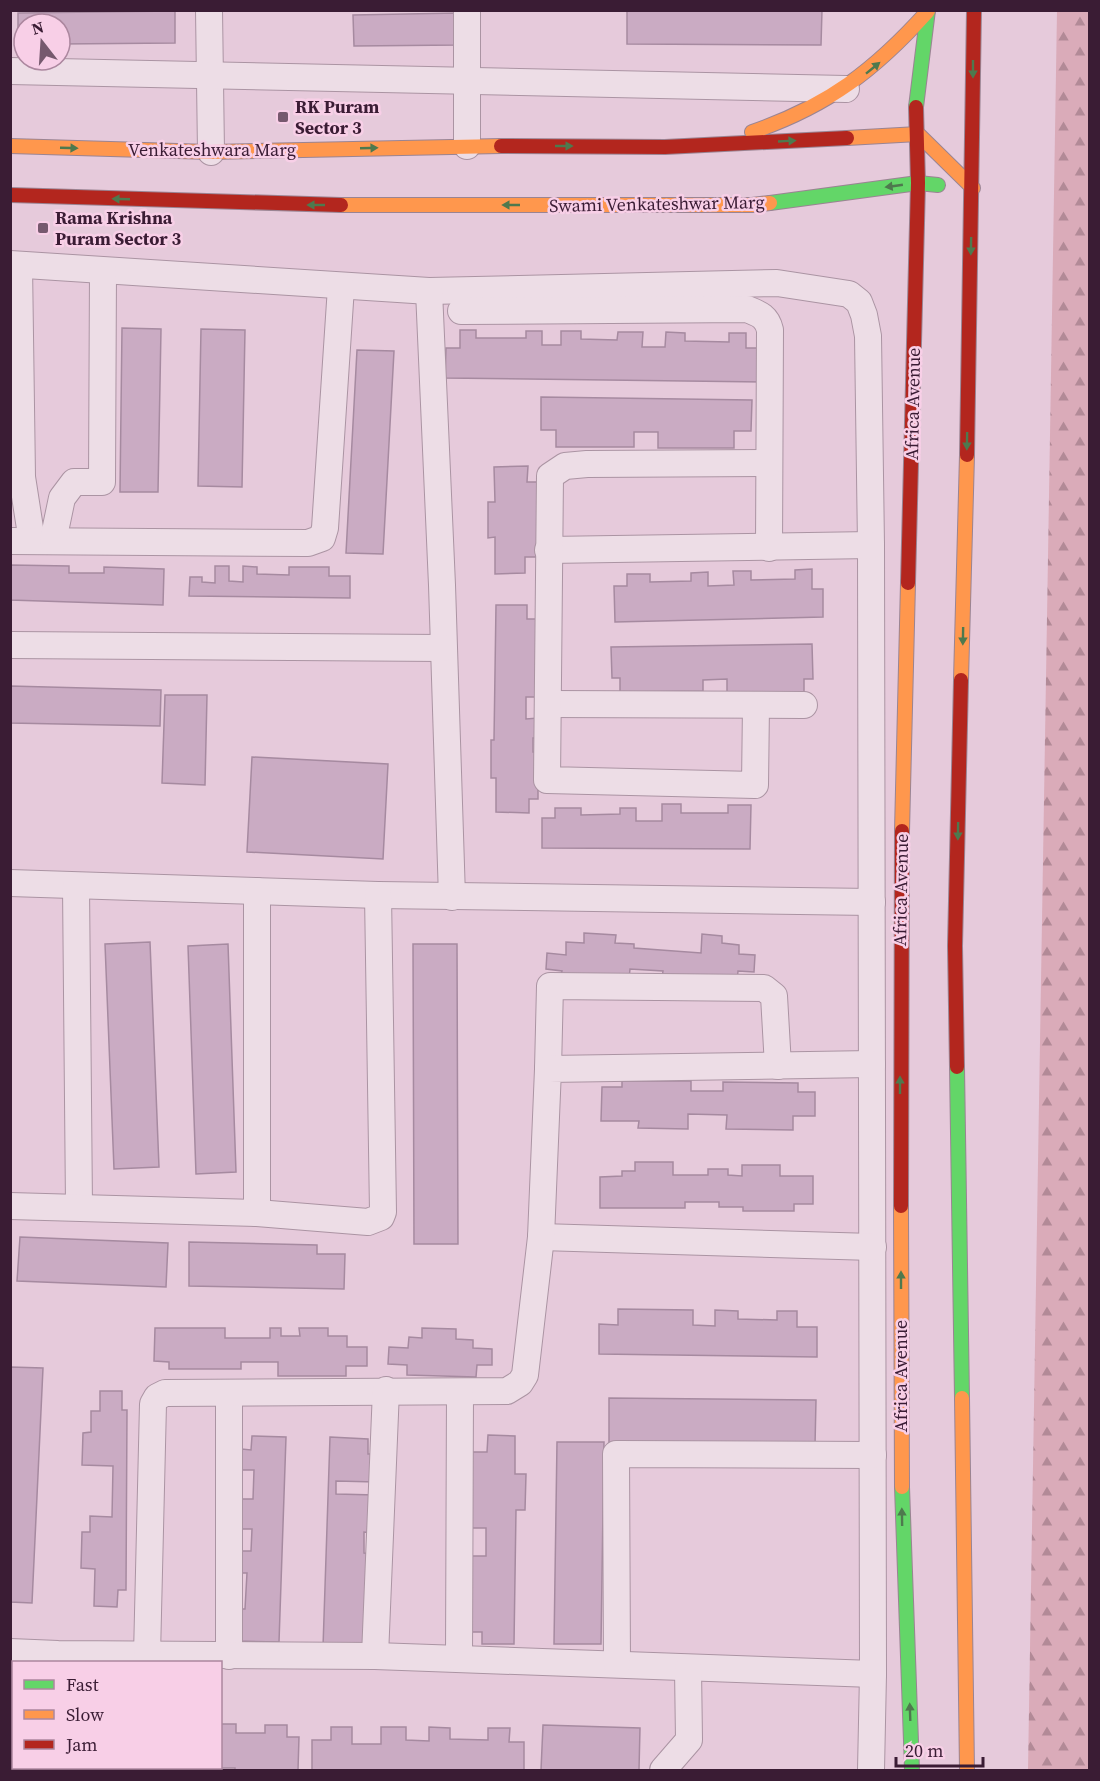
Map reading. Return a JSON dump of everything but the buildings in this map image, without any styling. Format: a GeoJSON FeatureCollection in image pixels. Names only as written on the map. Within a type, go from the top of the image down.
{"type":"FeatureCollection","features":[{"type":"Feature","properties":{"kind":"main road"},"geometry":{"type":"LineString","coordinates":[[967,1770],[956,946],[973,188],[974,10]]}},
{"type":"Feature","properties":{"kind":"main road"},"geometry":{"type":"LineString","coordinates":[[665,147],[729,139],[790,120],[846,89],[890,54],[928,11]]}},
{"type":"Feature","properties":{"kind":"main road","name":"Africa Avenue"},"geometry":{"type":"LineString","coordinates":[[912,1770],[902,1519],[900,915],[918,183],[916,97],[928,11]]}},
{"type":"Feature","properties":{"kind":"main road"},"geometry":{"type":"LineString","coordinates":[[665,147],[918,134],[973,188]]}},
{"type":"Feature","properties":{"kind":"main road","name":"Venkateshwara Marg"},"geometry":{"type":"LineString","coordinates":[[10,146],[211,152],[466,146],[665,147]]}},
{"type":"Feature","properties":{"kind":"main road","name":"Swami Venkateshwar Marg"},"geometry":{"type":"LineString","coordinates":[[10,195],[280,205],[752,205],[918,183],[973,188]]}},
{"type":"Feature","properties":{"kind":"street"},"geometry":{"type":"LineString","coordinates":[[209,10],[211,152]]}},
{"type":"Feature","properties":{"kind":"street"},"geometry":{"type":"LineString","coordinates":[[466,146],[467,10]]}},
{"type":"Feature","properties":{"kind":"street"},"geometry":{"type":"LineString","coordinates":[[10,71],[846,89]]}},
{"type":"Feature","properties":{"kind":"street"},"geometry":{"type":"LineString","coordinates":[[32,541],[22,477],[15,264],[429,291],[777,283],[849,294],[859,302],[868,336],[871,545],[873,1064],[871,1770]]}},
{"type":"Feature","properties":{"kind":"street"},"geometry":{"type":"LineString","coordinates":[[32,541],[74,482],[102,482],[103,271]]}},
{"type":"Feature","properties":{"kind":"street"},"geometry":{"type":"LineString","coordinates":[[32,541],[308,543],[322,538],[325,528],[341,287]]}},
{"type":"Feature","properties":{"kind":"street"},"geometry":{"type":"LineString","coordinates":[[429,291],[442,585],[452,897]]}},
{"type":"Feature","properties":{"kind":"street"},"geometry":{"type":"LineString","coordinates":[[461,310],[747,309],[758,313],[767,320],[770,330],[769,548]]}},
{"type":"Feature","properties":{"kind":"street"},"geometry":{"type":"LineString","coordinates":[[756,705],[754,785],[547,780],[550,476],[565,466],[770,463]]}},
{"type":"Feature","properties":{"kind":"street"},"geometry":{"type":"LineString","coordinates":[[548,550],[871,545]]}},
{"type":"Feature","properties":{"kind":"street"},"geometry":{"type":"LineString","coordinates":[[10,645],[443,648]]}},
{"type":"Feature","properties":{"kind":"street"},"geometry":{"type":"LineString","coordinates":[[548,704],[804,705]]}},
{"type":"Feature","properties":{"kind":"street"},"geometry":{"type":"LineString","coordinates":[[10,884],[378,896],[872,902]]}},
{"type":"Feature","properties":{"kind":"street"},"geometry":{"type":"LineString","coordinates":[[76,886],[79,1206]]}},
{"type":"Feature","properties":{"kind":"street"},"geometry":{"type":"LineString","coordinates":[[257,891],[257,1213]]}},
{"type":"Feature","properties":{"kind":"street"},"geometry":{"type":"LineString","coordinates":[[10,1206],[79,1206],[257,1213],[368,1222],[381,1217],[383,1212],[378,896]]}},
{"type":"Feature","properties":{"kind":"street"},"geometry":{"type":"LineString","coordinates":[[147,1655],[154,1400],[165,1393],[507,1391],[520,1383],[525,1374],[541,1236],[550,986],[764,988],[774,996],[778,1066]]}},
{"type":"Feature","properties":{"kind":"street"},"geometry":{"type":"LineString","coordinates":[[548,1069],[873,1064]]}},
{"type":"Feature","properties":{"kind":"street"},"geometry":{"type":"LineString","coordinates":[[541,1236],[873,1247]]}},
{"type":"Feature","properties":{"kind":"street"},"geometry":{"type":"LineString","coordinates":[[375,1656],[386,1390]]}},
{"type":"Feature","properties":{"kind":"street"},"geometry":{"type":"LineString","coordinates":[[229,1393],[229,1656]]}},
{"type":"Feature","properties":{"kind":"street"},"geometry":{"type":"LineString","coordinates":[[459,1658],[460,1393]]}},
{"type":"Feature","properties":{"kind":"street"},"geometry":{"type":"LineString","coordinates":[[617,1664],[616,1454],[873,1455]]}},
{"type":"Feature","properties":{"kind":"street"},"geometry":{"type":"LineString","coordinates":[[10,1652],[58,1658],[147,1655],[459,1658],[688,1669],[873,1674]]}},
{"type":"Feature","properties":{"kind":"street"},"geometry":{"type":"LineString","coordinates":[[663,1770],[689,1740],[688,1669]]}},
{"type":"Feature","properties":{"kind":"green space"},"geometry":{"type":"Polygon","coordinates":[[[1089,10],[1090,1770],[1028,1770],[1057,11],[1089,10]]]}},
{"type":"Feature","properties":{"kind":"traffic: fast"},"geometry":{"type":"LineString","coordinates":[[916,107],[928,10]]}},
{"type":"Feature","properties":{"kind":"traffic: fast"},"geometry":{"type":"LineString","coordinates":[[770,203],[918,183],[938,185]]}},
{"type":"Feature","properties":{"kind":"traffic: fast"},"geometry":{"type":"LineString","coordinates":[[957,1067],[962,1398]]}},
{"type":"Feature","properties":{"kind":"traffic: fast"},"geometry":{"type":"LineString","coordinates":[[902,1487],[912,1770]]}},
{"type":"Feature","properties":{"kind":"traffic: slow"},"geometry":{"type":"LineString","coordinates":[[752,132],[804,110],[849,84],[889,51],[928,11]]}},
{"type":"Feature","properties":{"kind":"traffic: slow"},"geometry":{"type":"LineString","coordinates":[[847,138],[918,134],[973,188]]}},
{"type":"Feature","properties":{"kind":"traffic: slow"},"geometry":{"type":"LineString","coordinates":[[10,146],[211,152],[501,146]]}},
{"type":"Feature","properties":{"kind":"traffic: slow"},"geometry":{"type":"LineString","coordinates":[[341,205],[752,205],[770,203]]}},
{"type":"Feature","properties":{"kind":"traffic: slow"},"geometry":{"type":"LineString","coordinates":[[961,680],[967,455]]}},
{"type":"Feature","properties":{"kind":"traffic: slow"},"geometry":{"type":"LineString","coordinates":[[902,831],[908,583]]}},
{"type":"Feature","properties":{"kind":"traffic: slow"},"geometry":{"type":"LineString","coordinates":[[901,1206],[902,1487]]}},
{"type":"Feature","properties":{"kind":"traffic: slow"},"geometry":{"type":"LineString","coordinates":[[962,1398],[967,1770]]}},
{"type":"Feature","properties":{"kind":"traffic: jam"},"geometry":{"type":"LineString","coordinates":[[967,455],[974,10]]}},
{"type":"Feature","properties":{"kind":"traffic: jam"},"geometry":{"type":"LineString","coordinates":[[908,583],[918,183],[916,107]]}},
{"type":"Feature","properties":{"kind":"traffic: jam"},"geometry":{"type":"LineString","coordinates":[[501,146],[665,147],[847,138]]}},
{"type":"Feature","properties":{"kind":"traffic: jam"},"geometry":{"type":"LineString","coordinates":[[10,195],[341,205]]}},
{"type":"Feature","properties":{"kind":"traffic: jam"},"geometry":{"type":"LineString","coordinates":[[957,1067],[955,946],[961,680]]}},
{"type":"Feature","properties":{"kind":"traffic: jam"},"geometry":{"type":"LineString","coordinates":[[901,1206],[902,831]]}},
{"type":"Feature","properties":{"kind":"place","name":"RK Puram Sector 3"},"geometry":{"type":"Point","coordinates":[283,117]}},
{"type":"Feature","properties":{"kind":"place","name":"Rama Krishna Puram Sector 3"},"geometry":{"type":"Point","coordinates":[43,228]}}]}
